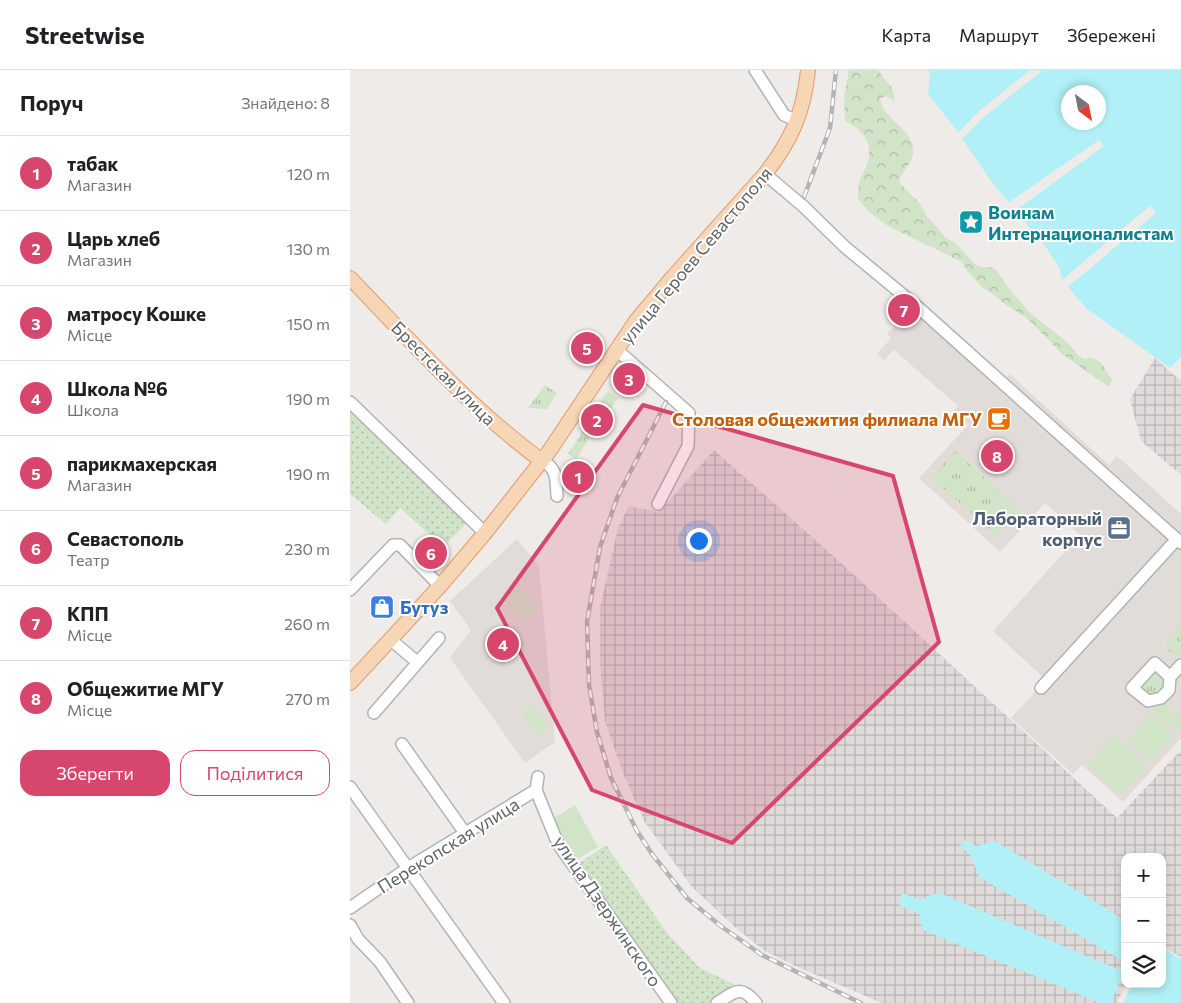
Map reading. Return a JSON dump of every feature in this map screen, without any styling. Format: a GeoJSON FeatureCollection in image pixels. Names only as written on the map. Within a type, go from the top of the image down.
{"type":"FeatureCollection","features":[{"type":"Feature","properties":{"kind":"main road","name":"улица Героев Севастополя"},"geometry":{"type":"LineString","coordinates":[[350,683],[440,586],[485,533],[542,461],[636,321],[778,158],[797,121],[806,91],[808,70]]}},
{"type":"Feature","properties":{"kind":"main road","name":"Брестская улица"},"geometry":{"type":"LineString","coordinates":[[350,278],[473,404],[515,442],[542,461]]}},
{"type":"Feature","properties":{"kind":"street"},"geometry":{"type":"LineString","coordinates":[[754,70],[784,115],[797,121]]}},
{"type":"Feature","properties":{"kind":"street"},"geometry":{"type":"LineString","coordinates":[[766,174],[803,206],[845,247],[920,310],[1179,541],[1041,688]]}},
{"type":"Feature","properties":{"kind":"street"},"geometry":{"type":"LineString","coordinates":[[617,350],[689,413],[688,446],[658,504]]}},
{"type":"Feature","properties":{"kind":"street"},"geometry":{"type":"LineString","coordinates":[[350,402],[485,533]]}},
{"type":"Feature","properties":{"kind":"street"},"geometry":{"type":"LineString","coordinates":[[542,461],[550,464],[553,468],[556,496]]}},
{"type":"Feature","properties":{"kind":"street"},"geometry":{"type":"LineString","coordinates":[[350,590],[392,545],[396,544],[400,545],[440,586]]}},
{"type":"Feature","properties":{"kind":"street"},"geometry":{"type":"LineString","coordinates":[[374,713],[439,638]]}},
{"type":"Feature","properties":{"kind":"street"},"geometry":{"type":"LineString","coordinates":[[390,639],[417,662]]}},
{"type":"Feature","properties":{"kind":"street"},"geometry":{"type":"LineString","coordinates":[[1170,677],[1181,665]]}},
{"type":"Feature","properties":{"kind":"street"},"geometry":{"type":"LineString","coordinates":[[402,744],[465,833]]}},
{"type":"Feature","properties":{"kind":"street","name":"Перекопская улица"},"geometry":{"type":"LineString","coordinates":[[350,908],[408,868],[536,790],[538,777]]}},
{"type":"Feature","properties":{"kind":"street"},"geometry":{"type":"LineString","coordinates":[[350,787],[504,1003]]}},
{"type":"Feature","properties":{"kind":"street","name":"улица Дзержинского"},"geometry":{"type":"LineString","coordinates":[[536,790],[558,844],[671,1003]]}},
{"type":"Feature","properties":{"kind":"street"},"geometry":{"type":"LineString","coordinates":[[350,925],[358,939],[380,962],[408,1003]]}},
{"type":"Feature","properties":{"kind":"street"},"geometry":{"type":"LineString","coordinates":[[717,1003],[732,992],[740,991],[748,994],[756,1003]]}},
{"type":"Feature","properties":{"kind":"highlighted area"},"geometry":{"type":"Polygon","coordinates":[[[643,405],[893,476],[939,642],[732,843],[592,790],[497,608],[643,405]]]}},
{"type":"Feature","properties":{"kind":"shaded area"},"geometry":{"type":"Polygon","coordinates":[[[912,307],[999,386],[1010,374],[1109,465],[1117,456],[1181,514],[1181,738],[1123,802],[1082,765],[1073,774],[1011,718],[1046,680],[993,631],[1080,535],[1045,503],[1000,552],[919,478],[968,425],[953,411],[958,406],[894,350],[884,360],[877,354],[891,338],[887,334],[912,307]]]}},
{"type":"Feature","properties":{"kind":"shaded area"},"geometry":{"type":"Polygon","coordinates":[[[1155,358],[1181,381],[1181,475],[1141,441],[1130,399],[1155,358]]]}},
{"type":"Feature","properties":{"kind":"shaded area"},"geometry":{"type":"Polygon","coordinates":[[[714,450],[840,562],[1117,818],[1181,750],[1181,957],[1166,948],[1166,853],[1121,853],[1121,988],[1124,988],[1117,1003],[882,1003],[765,951],[737,929],[692,887],[644,821],[623,773],[605,721],[600,663],[600,608],[618,528],[629,506],[659,512],[714,450]]]}},
{"type":"Feature","properties":{"kind":"shaded area"},"geometry":{"type":"Polygon","coordinates":[[[517,539],[539,566],[555,742],[525,763],[450,658],[471,630],[450,601],[517,539]]]}},
{"type":"Feature","properties":{"kind":"green space"},"geometry":{"type":"Polygon","coordinates":[[[849,70],[878,70],[892,88],[895,101],[885,96],[880,99],[882,107],[910,138],[913,146],[912,158],[899,182],[921,205],[926,215],[945,237],[955,243],[975,264],[980,267],[992,267],[997,271],[1030,313],[1067,342],[1079,356],[1084,359],[1093,358],[1099,361],[1112,380],[1109,387],[1063,355],[1025,317],[983,288],[968,272],[962,262],[888,226],[869,212],[858,199],[859,183],[868,161],[869,148],[861,132],[845,121],[844,97],[849,70]]]}},
{"type":"Feature","properties":{"kind":"green space"},"geometry":{"type":"Polygon","coordinates":[[[545,385],[557,393],[547,409],[528,408],[545,385]]]}},
{"type":"Feature","properties":{"kind":"green space"},"geometry":{"type":"Polygon","coordinates":[[[608,391],[618,398],[601,422],[591,416],[608,391]]]}},
{"type":"Feature","properties":{"kind":"green space"},"geometry":{"type":"Polygon","coordinates":[[[350,409],[468,522],[443,547],[400,508],[386,524],[350,494],[350,409]]]}},
{"type":"Feature","properties":{"kind":"green space"},"geometry":{"type":"Polygon","coordinates":[[[589,422],[597,427],[576,459],[568,454],[589,422]]]}},
{"type":"Feature","properties":{"kind":"green space"},"geometry":{"type":"Polygon","coordinates":[[[955,451],[1020,510],[996,536],[931,477],[955,451]]]}},
{"type":"Feature","properties":{"kind":"green space"},"geometry":{"type":"Polygon","coordinates":[[[520,586],[537,610],[521,621],[504,597],[520,586]]]}},
{"type":"Feature","properties":{"kind":"green space"},"geometry":{"type":"Polygon","coordinates":[[[1181,624],[1181,650],[1175,657],[1167,649],[1166,643],[1181,624]]]}},
{"type":"Feature","properties":{"kind":"green space"},"geometry":{"type":"Polygon","coordinates":[[[1154,673],[1162,676],[1165,684],[1162,692],[1154,695],[1146,692],[1143,684],[1146,676],[1154,673]]]}},
{"type":"Feature","properties":{"kind":"green space"},"geometry":{"type":"Polygon","coordinates":[[[1164,702],[1168,705],[1167,707],[1181,718],[1180,732],[1162,715],[1160,716],[1147,705],[1164,702]]]}},
{"type":"Feature","properties":{"kind":"green space"},"geometry":{"type":"Polygon","coordinates":[[[533,705],[549,727],[537,735],[522,713],[533,705]]]}},
{"type":"Feature","properties":{"kind":"green space"},"geometry":{"type":"Polygon","coordinates":[[[1152,713],[1175,734],[1150,762],[1127,741],[1152,713]]]}},
{"type":"Feature","properties":{"kind":"green space"},"geometry":{"type":"Polygon","coordinates":[[[1114,735],[1147,766],[1121,795],[1087,765],[1114,735]]]}},
{"type":"Feature","properties":{"kind":"green space"},"geometry":{"type":"Polygon","coordinates":[[[575,805],[598,847],[576,860],[551,820],[575,805]]]}},
{"type":"Feature","properties":{"kind":"green space"},"geometry":{"type":"Polygon","coordinates":[[[606,845],[667,933],[700,968],[738,986],[712,1003],[673,1003],[578,864],[606,845]]]}},
{"type":"Feature","properties":{"kind":"water"},"geometry":{"type":"Polygon","coordinates":[[[928,70],[1181,70],[1181,357],[1170,368],[1087,309],[1062,280],[1059,267],[1045,246],[991,181],[957,131],[928,94],[930,73],[928,70]]]}},
{"type":"Feature","properties":{"kind":"water"},"geometry":{"type":"Polygon","coordinates":[[[964,840],[976,846],[995,841],[1121,918],[1121,960],[979,877],[971,856],[960,846],[964,840]]]}},
{"type":"Feature","properties":{"kind":"water"},"geometry":{"type":"Polygon","coordinates":[[[902,893],[922,900],[930,895],[940,893],[1121,971],[1121,979],[1111,1003],[1100,1003],[923,930],[920,914],[899,905],[902,893]]]}},
{"type":"Feature","properties":{"kind":"water"},"geometry":{"type":"Polygon","coordinates":[[[1166,950],[1181,959],[1181,1003],[1123,1003],[1130,988],[1166,988],[1166,950]]]}},
{"type":"Feature","properties":{"kind":"pier"},"geometry":{"type":"Polygon","coordinates":[[[1030,70],[1042,71],[984,117],[962,139],[958,133],[979,111],[1030,70]]]}},
{"type":"Feature","properties":{"kind":"pier"},"geometry":{"type":"Polygon","coordinates":[[[1099,140],[1104,146],[1015,211],[1008,203],[1099,140]]]}},
{"type":"Feature","properties":{"kind":"pier"},"geometry":{"type":"Polygon","coordinates":[[[1150,206],[1156,213],[1068,287],[1062,280],[1150,206]]]}},
{"type":"Feature","properties":{"kind":"railway"},"geometry":{"type":"LineString","coordinates":[[804,197],[830,128],[836,70]]}},
{"type":"Feature","properties":{"kind":"railway"},"geometry":{"type":"LineString","coordinates":[[666,402],[617,498],[600,547],[587,622],[589,685],[597,732],[611,778],[637,831],[652,854],[687,898],[722,927],[762,955],[861,1003]]}},
{"type":"Feature","properties":{"kind":"place","name":"Воинам Интернационалистам"},"geometry":{"type":"Point","coordinates":[971,222]}},
{"type":"Feature","properties":{"kind":"place","name":"КПП"},"geometry":{"type":"Point","coordinates":[904,310]}},
{"type":"Feature","properties":{"kind":"place","name":"парикмахерская"},"geometry":{"type":"Point","coordinates":[587,348]}},
{"type":"Feature","properties":{"kind":"place","name":"матросу Кошке"},"geometry":{"type":"Point","coordinates":[629,379]}},
{"type":"Feature","properties":{"kind":"place","name":"Столовая общежития филиала МГУ"},"geometry":{"type":"Point","coordinates":[999,419]}},
{"type":"Feature","properties":{"kind":"place","name":"Царь хлеб"},"geometry":{"type":"Point","coordinates":[597,420]}},
{"type":"Feature","properties":{"kind":"place","name":"Общежитие МГУ"},"geometry":{"type":"Point","coordinates":[997,456]}},
{"type":"Feature","properties":{"kind":"place","name":"табак"},"geometry":{"type":"Point","coordinates":[578,477]}},
{"type":"Feature","properties":{"kind":"place","name":"Лабораторный корпус"},"geometry":{"type":"Point","coordinates":[1119,528]}},
{"type":"Feature","properties":{"kind":"place","name":"Севастополь"},"geometry":{"type":"Point","coordinates":[431,553]}},
{"type":"Feature","properties":{"kind":"place","name":"Бутуз"},"geometry":{"type":"Point","coordinates":[382,607]}},
{"type":"Feature","properties":{"kind":"place","name":"Школа №6"},"geometry":{"type":"Point","coordinates":[503,644]}}]}
